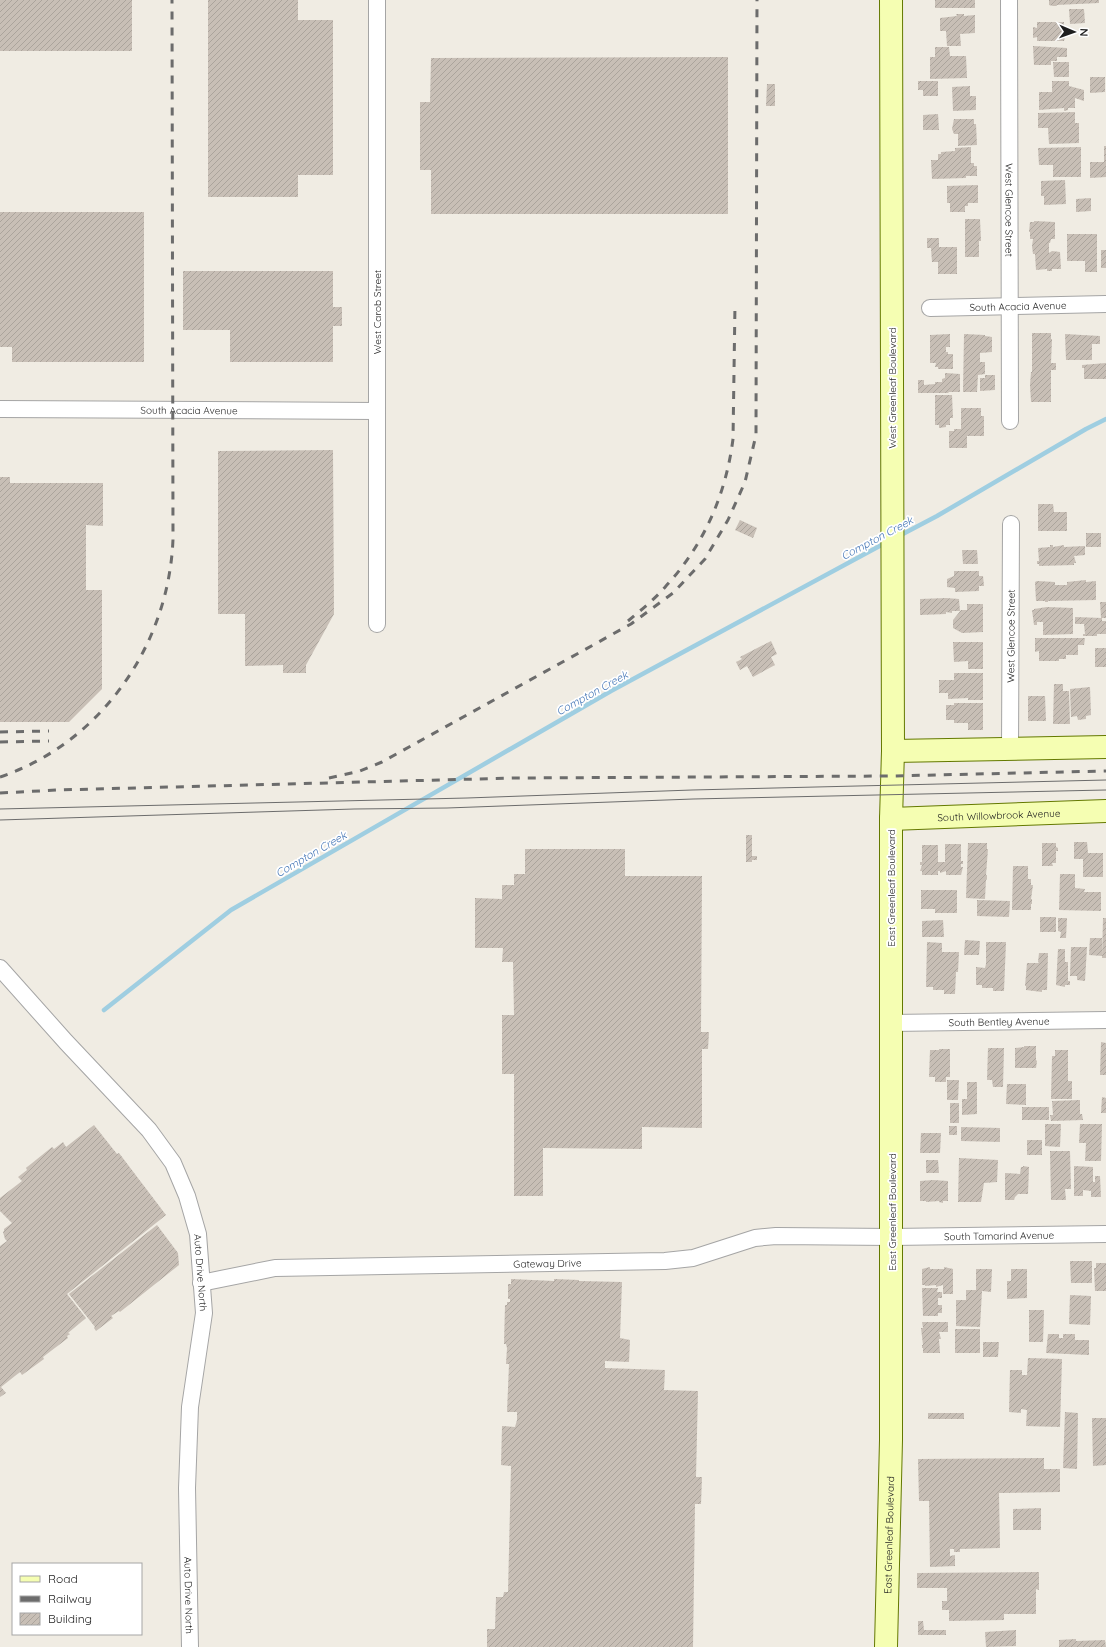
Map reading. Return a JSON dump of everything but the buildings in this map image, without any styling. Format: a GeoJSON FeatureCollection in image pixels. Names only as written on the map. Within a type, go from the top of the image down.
{"type":"FeatureCollection","features":[{"type":"Feature","properties":{"kind":"street","name":"West Carob Street"},"geometry":{"type":"LineString","coordinates":[[377,0],[377,624]]}},
{"type":"Feature","properties":{"kind":"street","name":"West Greenleaf Boulevard"},"geometry":{"type":"LineString","coordinates":[[891,0],[892,776]]}},
{"type":"Feature","properties":{"kind":"street","name":"West Glencoe Street"},"geometry":{"type":"LineString","coordinates":[[1008,0],[1010,421]]}},
{"type":"Feature","properties":{"kind":"street","name":"South Acacia Avenue"},"geometry":{"type":"LineString","coordinates":[[930,308],[1009,305],[1106,304]]}},
{"type":"Feature","properties":{"kind":"street","name":"South Acacia Avenue"},"geometry":{"type":"LineString","coordinates":[[0,409],[377,411]]}},
{"type":"Feature","properties":{"kind":"street","name":"West Glencoe Street"},"geometry":{"type":"LineString","coordinates":[[1010,749],[1011,524]]}},
{"type":"Feature","properties":{"kind":"street"},"geometry":{"type":"LineString","coordinates":[[893,751],[1106,747]]}},
{"type":"Feature","properties":{"kind":"street","name":"East Greenleaf Boulevard"},"geometry":{"type":"LineString","coordinates":[[886,1647],[891,1440],[892,776]]}},
{"type":"Feature","properties":{"kind":"street","name":"South Willowbrook Avenue"},"geometry":{"type":"LineString","coordinates":[[892,819],[1106,811]]}},
{"type":"Feature","properties":{"kind":"street","name":"Auto Drive North"},"geometry":{"type":"LineString","coordinates":[[0,968],[66,1042],[150,1130],[173,1163],[187,1196],[198,1234],[204,1313],[190,1407],[188,1473],[190,1647]]}},
{"type":"Feature","properties":{"kind":"street","name":"South Bentley Avenue"},"geometry":{"type":"LineString","coordinates":[[891,1023],[1106,1020]]}},
{"type":"Feature","properties":{"kind":"street","name":"South Tamarind Avenue"},"geometry":{"type":"LineString","coordinates":[[892,1237],[1106,1234]]}},
{"type":"Feature","properties":{"kind":"street","name":"Gateway Drive"},"geometry":{"type":"LineString","coordinates":[[201,1283],[275,1268],[665,1261],[694,1258],[755,1238],[776,1236],[892,1237]]}},
{"type":"Feature","properties":{"kind":"waterway","name":"Compton Creek"},"geometry":{"type":"LineString","coordinates":[[899,536],[937,516],[1086,429],[1106,419]]}},
{"type":"Feature","properties":{"kind":"waterway","name":"Compton Creek"},"geometry":{"type":"LineString","coordinates":[[104,1010],[231,910],[611,691],[887,542]]}},
{"type":"Feature","properties":{"kind":"tram line"},"geometry":{"type":"LineString","coordinates":[[0,809],[467,798],[692,790],[1106,780]]}},
{"type":"Feature","properties":{"kind":"tram line"},"geometry":{"type":"LineString","coordinates":[[0,820],[354,809],[447,808],[693,799],[1106,790]]}},
{"type":"Feature","properties":{"kind":"railway"},"geometry":{"type":"LineString","coordinates":[[0,777],[36,761],[69,740],[98,715],[123,685],[143,652],[158,616],[169,578],[173,539],[172,0]]}},
{"type":"Feature","properties":{"kind":"railway"},"geometry":{"type":"LineString","coordinates":[[329,778],[360,771],[382,762],[631,624],[673,593],[705,559],[728,520],[745,482],[756,435],[757,0]]}},
{"type":"Feature","properties":{"kind":"railway"},"geometry":{"type":"LineString","coordinates":[[628,621],[648,604],[680,570],[702,536],[719,499],[730,459],[733,439],[735,304]]}},
{"type":"Feature","properties":{"kind":"railway"},"geometry":{"type":"LineString","coordinates":[[0,732],[49,731]]}},
{"type":"Feature","properties":{"kind":"railway"},"geometry":{"type":"LineString","coordinates":[[0,742],[49,741]]}},
{"type":"Feature","properties":{"kind":"railway"},"geometry":{"type":"LineString","coordinates":[[0,793],[57,790],[516,778],[892,776],[1106,771]]}}]}
